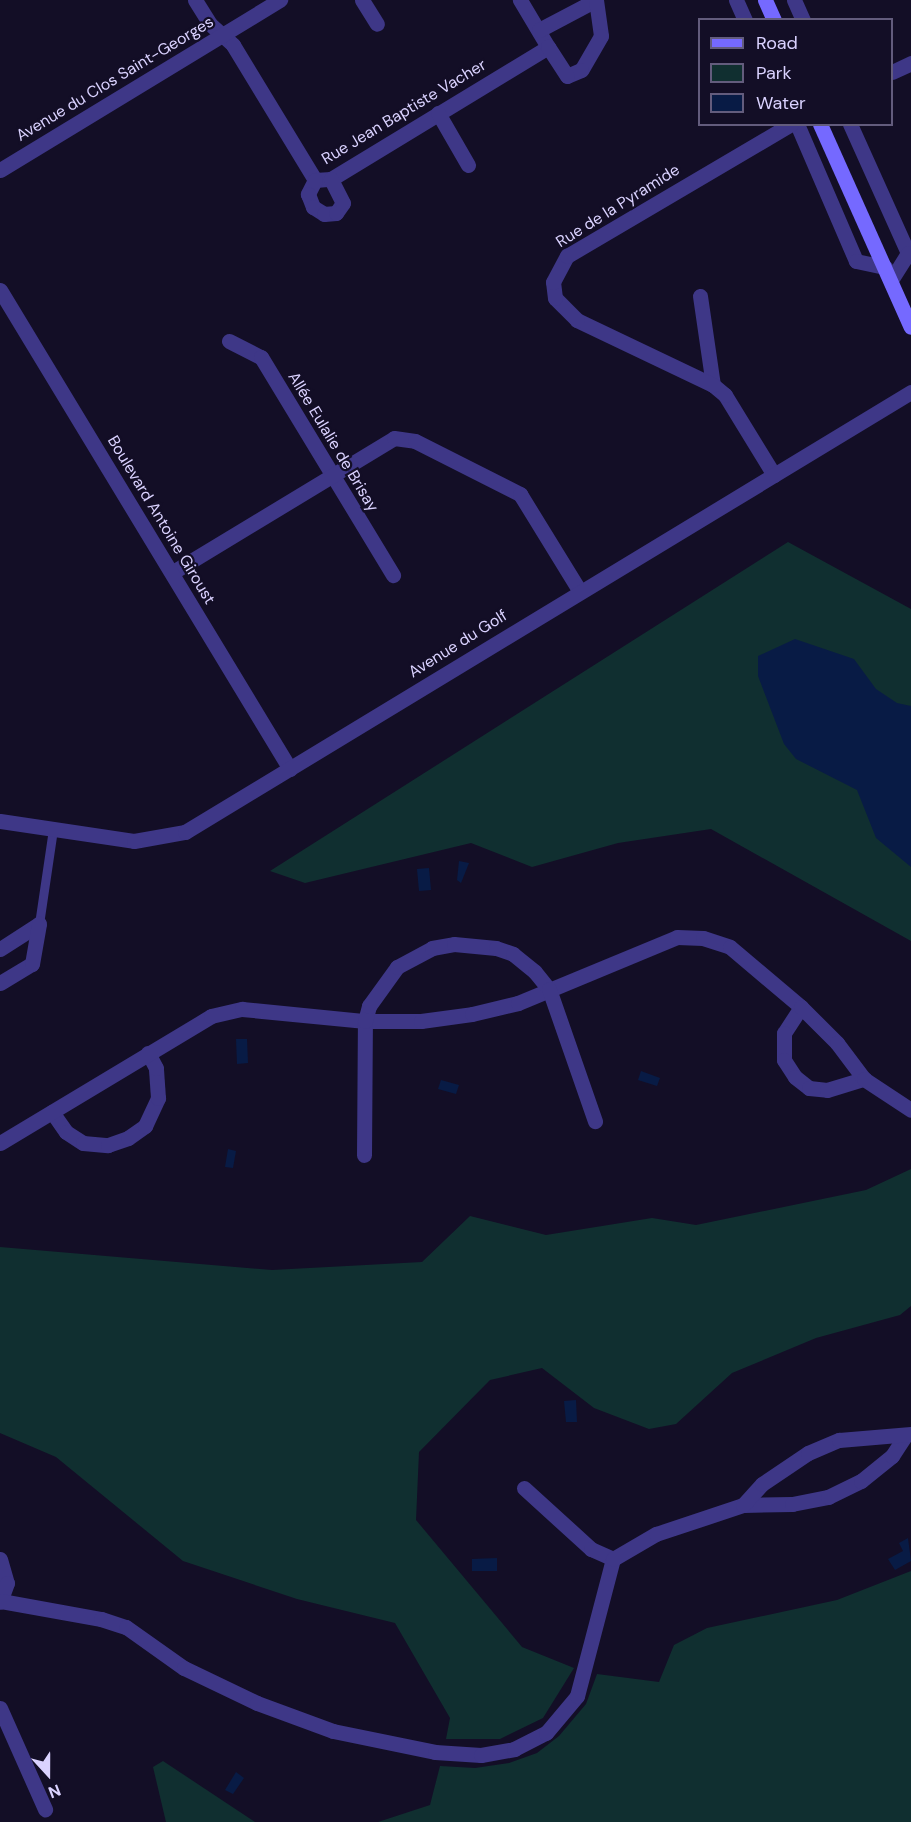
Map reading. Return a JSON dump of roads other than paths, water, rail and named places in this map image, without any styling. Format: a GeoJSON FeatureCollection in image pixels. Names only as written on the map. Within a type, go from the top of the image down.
{"type":"FeatureCollection","features":[{"type":"Feature","properties":{"kind":"main road"},"geometry":{"type":"LineString","coordinates":[[821,126],[911,327]]}},
{"type":"Feature","properties":{"kind":"street","name":"Rue Jean Baptiste Vacher"},"geometry":{"type":"LineString","coordinates":[[195,0],[210,24],[233,45],[323,180],[548,47]]}},
{"type":"Feature","properties":{"kind":"street","name":"Avenue du Clos Saint-Georges"},"geometry":{"type":"LineString","coordinates":[[0,170],[280,0]]}},
{"type":"Feature","properties":{"kind":"street"},"geometry":{"type":"LineString","coordinates":[[362,0],[377,24]]}},
{"type":"Feature","properties":{"kind":"street"},"geometry":{"type":"LineString","coordinates":[[519,0],[567,76],[581,70],[601,36],[596,0],[539,30]]}},
{"type":"Feature","properties":{"kind":"street"},"geometry":{"type":"LineString","coordinates":[[736,0],[744,18]]}},
{"type":"Feature","properties":{"kind":"street"},"geometry":{"type":"LineString","coordinates":[[794,0],[802,18]]}},
{"type":"Feature","properties":{"kind":"street"},"geometry":{"type":"LineString","coordinates":[[893,71],[911,63]]}},
{"type":"Feature","properties":{"kind":"street"},"geometry":{"type":"LineString","coordinates":[[438,113],[468,165]]}},
{"type":"Feature","properties":{"kind":"street","name":"Rue de la Pyramide"},"geometry":{"type":"LineString","coordinates":[[774,475],[725,395],[713,384],[577,320],[555,298],[555,272],[567,256],[788,126]]}},
{"type":"Feature","properties":{"kind":"street"},"geometry":{"type":"LineString","coordinates":[[798,126],[856,261],[888,274],[908,253],[851,126]]}},
{"type":"Feature","properties":{"kind":"street","name":"Boulevard Antoine Giroust"},"geometry":{"type":"LineString","coordinates":[[0,290],[173,572],[290,769]]}},
{"type":"Feature","properties":{"kind":"street"},"geometry":{"type":"LineString","coordinates":[[700,296],[713,384]]}},
{"type":"Feature","properties":{"kind":"street","name":"Allée Eulalie de Brisay"},"geometry":{"type":"LineString","coordinates":[[229,341],[261,357],[393,575]]}},
{"type":"Feature","properties":{"kind":"street","name":"Avenue du Golf"},"geometry":{"type":"LineString","coordinates":[[0,821],[134,841],[161,838],[184,832],[220,813],[579,590],[911,392]]}},
{"type":"Feature","properties":{"kind":"street"},"geometry":{"type":"LineString","coordinates":[[173,572],[331,474],[394,438],[415,441],[520,494],[579,590]]}},
{"type":"Feature","properties":{"kind":"street"},"geometry":{"type":"LineString","coordinates":[[0,950],[39,924]]}},
{"type":"Feature","properties":{"kind":"street"},"geometry":{"type":"LineString","coordinates":[[0,983],[32,964],[39,924]]}},
{"type":"Feature","properties":{"kind":"street"},"geometry":{"type":"LineString","coordinates":[[0,1143],[211,1016],[242,1009],[365,1021],[421,1021],[472,1014],[518,1003],[657,942],[677,937],[703,938],[730,947],[801,1007],[837,1043],[864,1079],[911,1110]]}},
{"type":"Feature","properties":{"kind":"street"},"geometry":{"type":"LineString","coordinates":[[364,1155],[365,1021],[381,984],[397,967],[432,948],[454,944],[476,943],[513,954],[535,972],[549,990],[595,1122]]}},
{"type":"Feature","properties":{"kind":"street"},"geometry":{"type":"LineString","coordinates":[[801,1007],[784,1033],[784,1060],[795,1077],[809,1088],[827,1090],[864,1079]]}},
{"type":"Feature","properties":{"kind":"street"},"geometry":{"type":"LineString","coordinates":[[52,1112],[66,1132],[83,1143],[108,1145],[128,1138],[145,1126],[158,1098],[156,1068],[148,1053]]}},
{"type":"Feature","properties":{"kind":"street"},"geometry":{"type":"LineString","coordinates":[[743,1505],[762,1484],[808,1452],[839,1440],[868,1434],[908,1435]]}},
{"type":"Feature","properties":{"kind":"street"},"geometry":{"type":"LineString","coordinates":[[0,1559],[7,1583],[1,1601],[101,1619],[126,1627],[184,1668],[257,1703],[333,1731],[435,1752],[481,1755],[514,1749],[546,1733],[563,1717],[577,1696],[613,1559],[656,1534],[743,1505],[792,1504],[828,1497],[861,1481],[892,1456],[908,1435]]}},
{"type":"Feature","properties":{"kind":"street"},"geometry":{"type":"LineString","coordinates":[[524,1488],[538,1505],[591,1549],[613,1559]]}},
{"type":"Feature","properties":{"kind":"street"},"geometry":{"type":"LineString","coordinates":[[0,1707],[45,1809]]}},
{"type":"Feature","properties":{"kind":"lane"},"geometry":{"type":"LineString","coordinates":[[39,924],[53,829]]}},
{"type":"Feature","properties":{"kind":"water"},"geometry":{"type":"Polygon","coordinates":[[[795,639],[854,659],[876,689],[897,703],[911,706],[911,867],[876,838],[857,790],[796,759],[784,744],[758,676],[758,656],[795,639]]]}},
{"type":"Feature","properties":{"kind":"water"},"geometry":{"type":"Polygon","coordinates":[[[459,861],[469,863],[461,883],[457,880],[459,861]]]}},
{"type":"Feature","properties":{"kind":"water"},"geometry":{"type":"Polygon","coordinates":[[[429,868],[431,890],[419,891],[417,869],[429,868]]]}},
{"type":"Feature","properties":{"kind":"water"},"geometry":{"type":"Polygon","coordinates":[[[236,1039],[247,1039],[248,1063],[237,1064],[236,1039]]]}},
{"type":"Feature","properties":{"kind":"water"},"geometry":{"type":"Polygon","coordinates":[[[641,1071],[660,1078],[657,1086],[638,1080],[641,1071]]]}},
{"type":"Feature","properties":{"kind":"water"},"geometry":{"type":"Polygon","coordinates":[[[441,1080],[459,1085],[456,1094],[438,1089],[441,1080]]]}},
{"type":"Feature","properties":{"kind":"water"},"geometry":{"type":"Polygon","coordinates":[[[228,1149],[236,1151],[233,1168],[225,1167],[228,1149]]]}},
{"type":"Feature","properties":{"kind":"water"},"geometry":{"type":"Polygon","coordinates":[[[576,1400],[577,1422],[566,1422],[564,1401],[576,1400]]]}},
{"type":"Feature","properties":{"kind":"water"},"geometry":{"type":"Polygon","coordinates":[[[908,1538],[911,1561],[895,1570],[888,1559],[903,1551],[899,1543],[908,1538]]]}},
{"type":"Feature","properties":{"kind":"water"},"geometry":{"type":"Polygon","coordinates":[[[497,1558],[497,1571],[472,1571],[472,1559],[497,1558]]]}},
{"type":"Feature","properties":{"kind":"water"},"geometry":{"type":"Polygon","coordinates":[[[236,1772],[244,1778],[233,1794],[225,1790],[236,1772]]]}}]}
